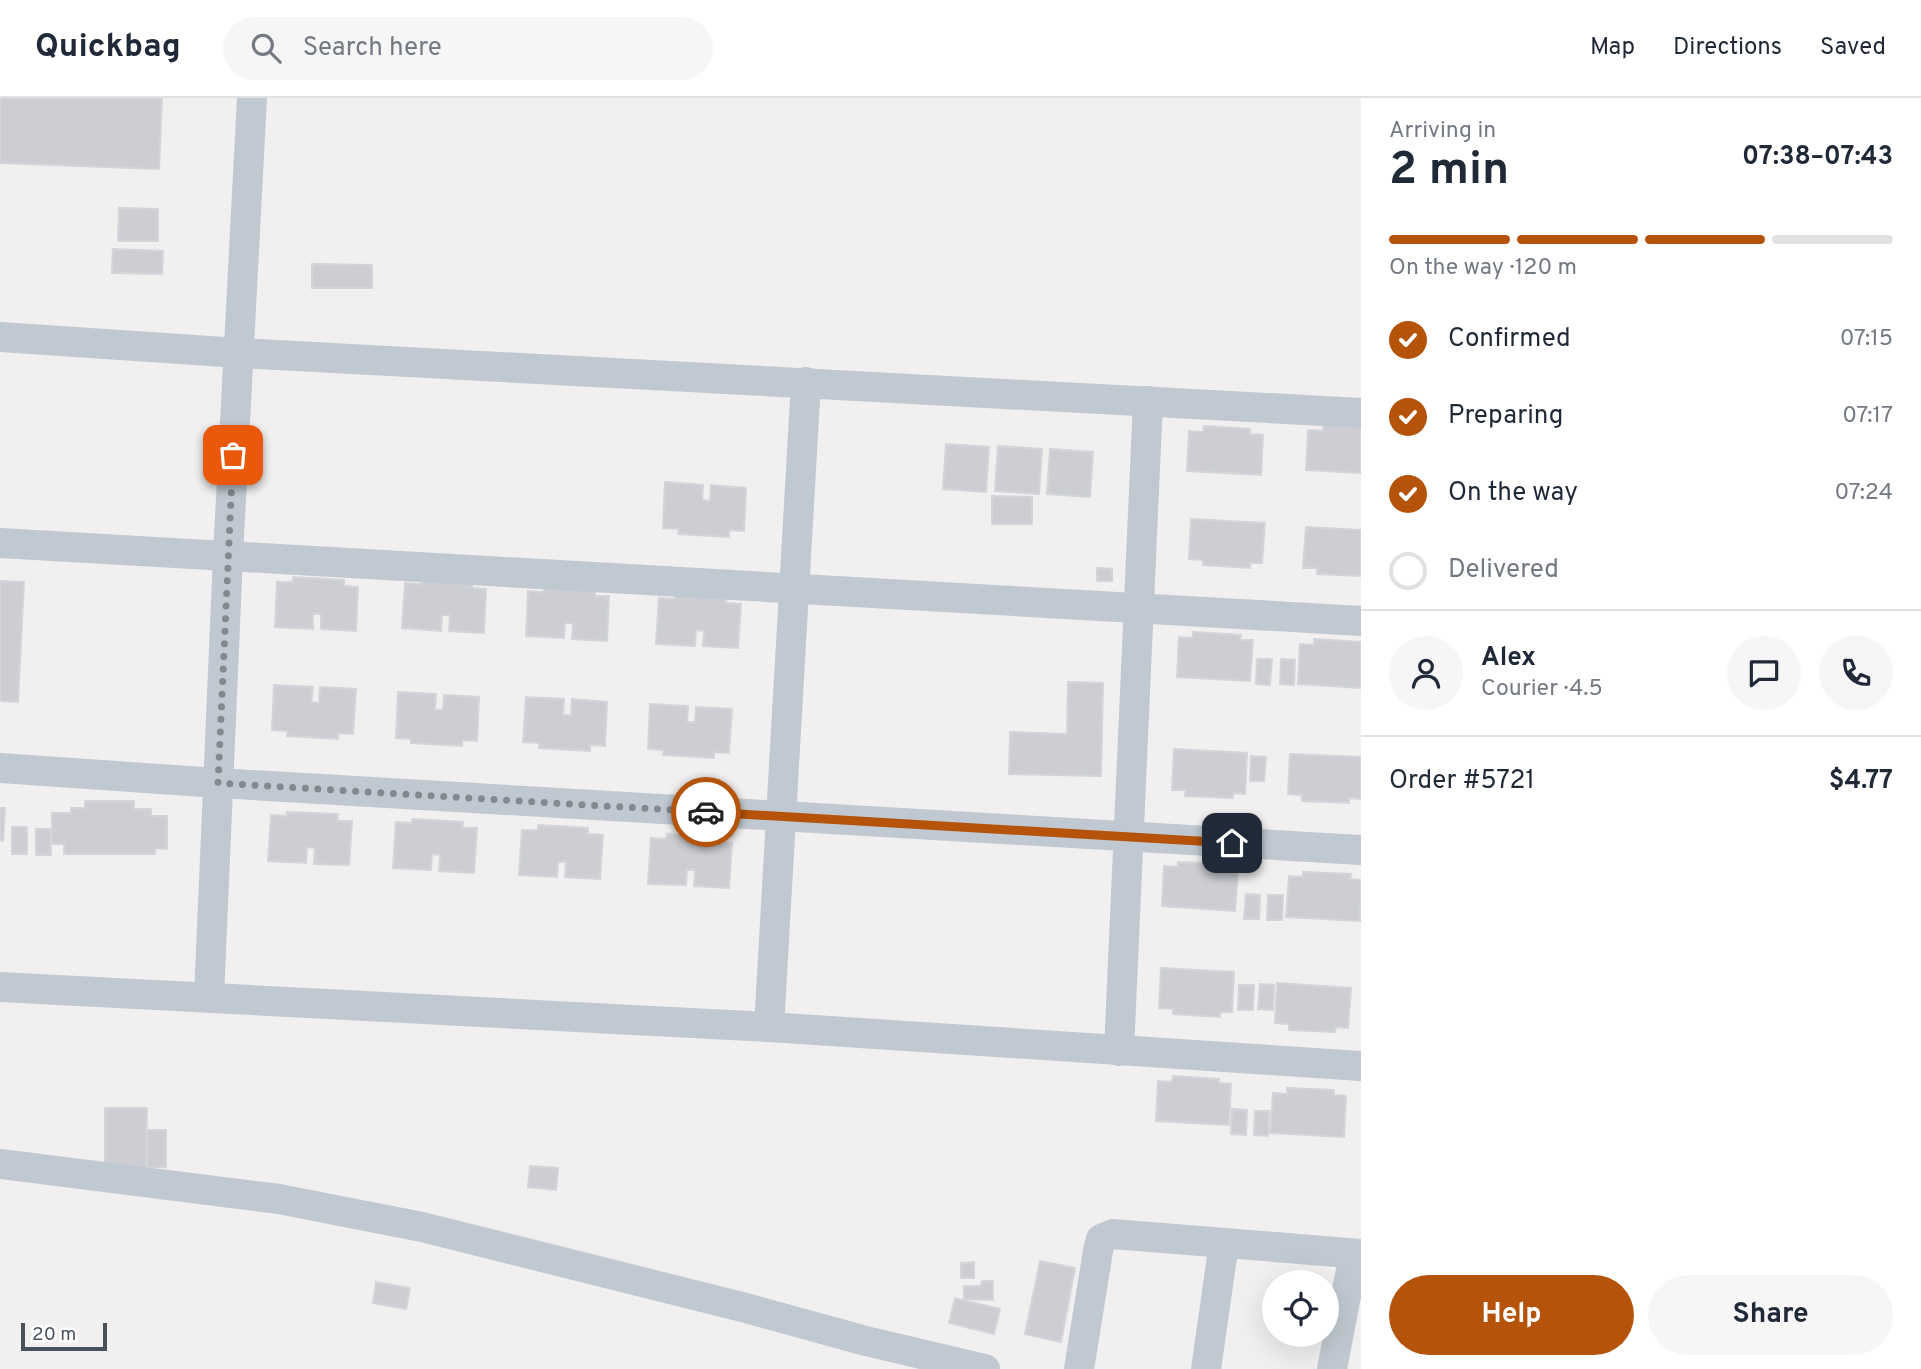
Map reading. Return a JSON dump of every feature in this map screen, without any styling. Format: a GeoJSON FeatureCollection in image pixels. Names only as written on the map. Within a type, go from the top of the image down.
{"type":"FeatureCollection","features":[{"type":"Feature","properties":{"kind":"street"},"geometry":{"type":"LineString","coordinates":[[209,997],[252,98]]}},
{"type":"Feature","properties":{"kind":"street"},"geometry":{"type":"LineString","coordinates":[[0,337],[239,353],[1361,412]]}},
{"type":"Feature","properties":{"kind":"street"},"geometry":{"type":"LineString","coordinates":[[769,1027],[806,382]]}},
{"type":"Feature","properties":{"kind":"street"},"geometry":{"type":"LineString","coordinates":[[1119,1051],[1148,401]]}},
{"type":"Feature","properties":{"kind":"street"},"geometry":{"type":"LineString","coordinates":[[0,543],[1361,621]]}},
{"type":"Feature","properties":{"kind":"street"},"geometry":{"type":"LineString","coordinates":[[0,768],[1361,850]]}},
{"type":"Feature","properties":{"kind":"street"},"geometry":{"type":"LineString","coordinates":[[0,987],[769,1027],[1361,1066]]}},
{"type":"Feature","properties":{"kind":"street"},"geometry":{"type":"LineString","coordinates":[[0,1164],[279,1199],[422,1227],[985,1369]]}},
{"type":"Feature","properties":{"kind":"street"},"geometry":{"type":"LineString","coordinates":[[1079,1369],[1101,1239],[1113,1234],[1358,1254],[1332,1369]]}},
{"type":"Feature","properties":{"kind":"street"},"geometry":{"type":"LineString","coordinates":[[1206,1369],[1224,1243]]}},
{"type":"Feature","properties":{"kind":"building"},"geometry":{"type":"Polygon","coordinates":[[[0,98],[162,98],[159,169],[0,163],[0,98]]]}},
{"type":"Feature","properties":{"kind":"building"},"geometry":{"type":"Polygon","coordinates":[[[119,208],[158,209],[158,241],[118,241],[119,208]]]}},
{"type":"Feature","properties":{"kind":"building"},"geometry":{"type":"Polygon","coordinates":[[[113,249],[163,251],[162,274],[112,273],[113,249]]]}},
{"type":"Feature","properties":{"kind":"building"},"geometry":{"type":"Polygon","coordinates":[[[312,264],[372,265],[372,288],[312,288],[312,264]]]}},
{"type":"Feature","properties":{"kind":"building"},"geometry":{"type":"Polygon","coordinates":[[[1323,425],[1361,427],[1361,473],[1306,470],[1308,430],[1323,431],[1323,425]]]}},
{"type":"Feature","properties":{"kind":"building"},"geometry":{"type":"Polygon","coordinates":[[[1204,426],[1250,429],[1250,434],[1263,435],[1261,475],[1187,471],[1189,431],[1203,432],[1204,426]]]}},
{"type":"Feature","properties":{"kind":"building"},"geometry":{"type":"Polygon","coordinates":[[[946,444],[989,447],[986,492],[943,489],[946,444]]]}},
{"type":"Feature","properties":{"kind":"building"},"geometry":{"type":"Polygon","coordinates":[[[998,446],[1042,449],[1039,494],[995,491],[998,446]]]}},
{"type":"Feature","properties":{"kind":"building"},"geometry":{"type":"Polygon","coordinates":[[[1050,449],[1093,452],[1090,497],[1047,494],[1050,449]]]}},
{"type":"Feature","properties":{"kind":"building"},"geometry":{"type":"Polygon","coordinates":[[[665,482],[703,485],[702,500],[710,501],[711,485],[746,488],[744,531],[729,530],[729,537],[678,534],[679,529],[663,528],[665,482]]]}},
{"type":"Feature","properties":{"kind":"building"},"geometry":{"type":"Polygon","coordinates":[[[992,496],[1032,497],[1032,524],[992,524],[992,496]]]}},
{"type":"Feature","properties":{"kind":"building"},"geometry":{"type":"Polygon","coordinates":[[[1191,519],[1265,523],[1262,563],[1250,563],[1250,568],[1203,565],[1203,560],[1189,559],[1191,519]]]}},
{"type":"Feature","properties":{"kind":"building"},"geometry":{"type":"Polygon","coordinates":[[[1306,527],[1361,530],[1361,576],[1317,574],[1317,568],[1303,568],[1306,527]]]}},
{"type":"Feature","properties":{"kind":"building"},"geometry":{"type":"Polygon","coordinates":[[[1097,568],[1112,569],[1112,581],[1097,581],[1097,568]]]}},
{"type":"Feature","properties":{"kind":"building"},"geometry":{"type":"Polygon","coordinates":[[[293,577],[344,580],[344,586],[358,587],[356,631],[321,629],[321,614],[313,614],[313,629],[275,627],[277,582],[293,582],[293,577]]]}},
{"type":"Feature","properties":{"kind":"building"},"geometry":{"type":"Polygon","coordinates":[[[422,579],[472,582],[472,588],[486,589],[484,633],[449,631],[450,615],[442,615],[441,631],[402,628],[405,583],[421,584],[422,579]]]}},
{"type":"Feature","properties":{"kind":"building"},"geometry":{"type":"Polygon","coordinates":[[[0,581],[24,582],[18,702],[0,701],[0,581]]]}},
{"type":"Feature","properties":{"kind":"building"},"geometry":{"type":"Polygon","coordinates":[[[544,587],[595,590],[595,596],[609,596],[607,641],[572,639],[573,623],[565,623],[564,638],[526,636],[528,591],[544,592],[544,587]]]}},
{"type":"Feature","properties":{"kind":"building"},"geometry":{"type":"Polygon","coordinates":[[[675,594],[726,597],[726,603],[741,604],[738,648],[703,646],[704,631],[696,630],[695,646],[656,644],[659,598],[675,599],[675,594]]]}},
{"type":"Feature","properties":{"kind":"building"},"geometry":{"type":"Polygon","coordinates":[[[1193,632],[1241,635],[1240,640],[1253,640],[1250,681],[1177,677],[1179,637],[1193,638],[1193,632]]]}},
{"type":"Feature","properties":{"kind":"building"},"geometry":{"type":"Polygon","coordinates":[[[1314,639],[1361,642],[1361,688],[1298,684],[1300,644],[1314,645],[1314,639]]]}},
{"type":"Feature","properties":{"kind":"building"},"geometry":{"type":"Polygon","coordinates":[[[1257,659],[1272,659],[1270,685],[1256,684],[1257,659]]]}},
{"type":"Feature","properties":{"kind":"building"},"geometry":{"type":"Polygon","coordinates":[[[1281,659],[1295,660],[1294,685],[1280,684],[1281,659]]]}},
{"type":"Feature","properties":{"kind":"building"},"geometry":{"type":"Polygon","coordinates":[[[1068,682],[1103,683],[1101,776],[1009,774],[1010,732],[1067,734],[1068,682]]]}},
{"type":"Feature","properties":{"kind":"building"},"geometry":{"type":"Polygon","coordinates":[[[274,685],[313,687],[311,702],[319,703],[320,687],[356,689],[353,734],[338,733],[338,739],[287,736],[288,731],[272,730],[274,685]]]}},
{"type":"Feature","properties":{"kind":"building"},"geometry":{"type":"Polygon","coordinates":[[[398,692],[436,694],[435,710],[443,710],[444,695],[479,697],[477,741],[462,740],[462,746],[411,743],[411,739],[396,738],[398,692]]]}},
{"type":"Feature","properties":{"kind":"building"},"geometry":{"type":"Polygon","coordinates":[[[526,697],[564,699],[563,715],[571,715],[572,699],[607,702],[605,746],[590,745],[590,751],[539,748],[539,743],[523,742],[526,697]]]}},
{"type":"Feature","properties":{"kind":"building"},"geometry":{"type":"Polygon","coordinates":[[[650,704],[688,706],[687,722],[695,722],[696,707],[732,709],[729,753],[714,752],[714,758],[663,755],[664,750],[648,749],[650,704]]]}},
{"type":"Feature","properties":{"kind":"building"},"geometry":{"type":"Polygon","coordinates":[[[1174,749],[1247,753],[1245,794],[1233,793],[1233,798],[1185,796],[1186,790],[1172,790],[1174,749]]]}},
{"type":"Feature","properties":{"kind":"building"},"geometry":{"type":"Polygon","coordinates":[[[1290,754],[1361,757],[1361,799],[1349,798],[1349,803],[1302,801],[1302,795],[1288,794],[1290,754]]]}},
{"type":"Feature","properties":{"kind":"building"},"geometry":{"type":"Polygon","coordinates":[[[1251,756],[1266,757],[1264,781],[1250,781],[1251,756]]]}},
{"type":"Feature","properties":{"kind":"building"},"geometry":{"type":"Polygon","coordinates":[[[85,801],[134,801],[134,809],[151,809],[151,816],[167,816],[167,849],[155,848],[155,854],[64,854],[64,844],[52,844],[52,813],[71,813],[71,808],[85,808],[85,801]]]}},
{"type":"Feature","properties":{"kind":"building"},"geometry":{"type":"Polygon","coordinates":[[[0,808],[5,808],[3,841],[0,840],[0,808]]]}},
{"type":"Feature","properties":{"kind":"building"},"geometry":{"type":"Polygon","coordinates":[[[287,812],[338,814],[337,821],[352,821],[349,865],[314,864],[315,848],[307,847],[306,863],[268,861],[271,815],[287,816],[287,812]]]}},
{"type":"Feature","properties":{"kind":"building"},"geometry":{"type":"Polygon","coordinates":[[[412,819],[463,822],[462,828],[477,828],[474,873],[439,871],[440,855],[432,854],[431,870],[393,868],[396,822],[412,823],[412,819]]]}},
{"type":"Feature","properties":{"kind":"building"},"geometry":{"type":"Polygon","coordinates":[[[538,825],[588,828],[588,834],[603,835],[600,879],[565,877],[566,862],[558,862],[557,877],[519,875],[522,830],[538,830],[538,825]]]}},
{"type":"Feature","properties":{"kind":"building"},"geometry":{"type":"Polygon","coordinates":[[[12,827],[27,827],[27,854],[12,854],[12,827]]]}},
{"type":"Feature","properties":{"kind":"building"},"geometry":{"type":"Polygon","coordinates":[[[36,829],[51,829],[51,855],[36,855],[36,829]]]}},
{"type":"Feature","properties":{"kind":"building"},"geometry":{"type":"Polygon","coordinates":[[[667,834],[717,837],[717,843],[732,843],[729,888],[694,886],[695,870],[687,870],[686,885],[648,884],[651,838],[666,839],[667,834]]]}},
{"type":"Feature","properties":{"kind":"building"},"geometry":{"type":"Polygon","coordinates":[[[1178,862],[1226,864],[1225,869],[1238,870],[1235,911],[1162,906],[1164,866],[1178,867],[1178,862]]]}},
{"type":"Feature","properties":{"kind":"building"},"geometry":{"type":"Polygon","coordinates":[[[1303,872],[1351,874],[1350,879],[1361,880],[1360,921],[1286,917],[1289,876],[1303,877],[1303,872]]]}},
{"type":"Feature","properties":{"kind":"building"},"geometry":{"type":"Polygon","coordinates":[[[1246,894],[1260,895],[1259,919],[1244,919],[1246,894]]]}},
{"type":"Feature","properties":{"kind":"building"},"geometry":{"type":"Polygon","coordinates":[[[1268,895],[1283,895],[1282,920],[1267,920],[1268,895]]]}},
{"type":"Feature","properties":{"kind":"building"},"geometry":{"type":"Polygon","coordinates":[[[1161,968],[1234,972],[1232,1012],[1220,1012],[1220,1017],[1173,1014],[1173,1009],[1159,1008],[1161,968]]]}},
{"type":"Feature","properties":{"kind":"building"},"geometry":{"type":"Polygon","coordinates":[[[1277,983],[1351,988],[1348,1028],[1336,1027],[1335,1032],[1289,1030],[1289,1024],[1275,1023],[1277,983]]]}},
{"type":"Feature","properties":{"kind":"building"},"geometry":{"type":"Polygon","coordinates":[[[1260,984],[1274,985],[1273,1010],[1258,1009],[1260,984]]]}},
{"type":"Feature","properties":{"kind":"building"},"geometry":{"type":"Polygon","coordinates":[[[1239,985],[1254,985],[1253,1010],[1238,1010],[1239,985]]]}},
{"type":"Feature","properties":{"kind":"building"},"geometry":{"type":"Polygon","coordinates":[[[1173,1076],[1219,1079],[1219,1083],[1231,1084],[1229,1125],[1156,1121],[1158,1081],[1172,1082],[1173,1076]]]}},
{"type":"Feature","properties":{"kind":"building"},"geometry":{"type":"Polygon","coordinates":[[[1287,1088],[1334,1090],[1334,1095],[1346,1096],[1344,1137],[1270,1133],[1273,1093],[1287,1094],[1287,1088]]]}},
{"type":"Feature","properties":{"kind":"building"},"geometry":{"type":"Polygon","coordinates":[[[105,1108],[147,1108],[146,1167],[105,1167],[105,1108]]]}},
{"type":"Feature","properties":{"kind":"building"},"geometry":{"type":"Polygon","coordinates":[[[1232,1109],[1247,1110],[1246,1135],[1231,1134],[1232,1109]]]}},
{"type":"Feature","properties":{"kind":"building"},"geometry":{"type":"Polygon","coordinates":[[[1255,1111],[1269,1111],[1268,1136],[1254,1135],[1255,1111]]]}},
{"type":"Feature","properties":{"kind":"building"},"geometry":{"type":"Polygon","coordinates":[[[147,1130],[166,1130],[166,1167],[147,1167],[147,1130]]]}},
{"type":"Feature","properties":{"kind":"building"},"geometry":{"type":"Polygon","coordinates":[[[530,1166],[558,1168],[556,1190],[528,1187],[530,1166]]]}},
{"type":"Feature","properties":{"kind":"building"},"geometry":{"type":"Polygon","coordinates":[[[1040,1261],[1075,1268],[1061,1342],[1025,1334],[1040,1261]]]}},
{"type":"Feature","properties":{"kind":"building"},"geometry":{"type":"Polygon","coordinates":[[[974,1262],[974,1278],[961,1278],[961,1263],[974,1262]]]}},
{"type":"Feature","properties":{"kind":"building"},"geometry":{"type":"Polygon","coordinates":[[[982,1281],[993,1281],[993,1300],[964,1299],[964,1286],[981,1286],[982,1281]]]}},
{"type":"Feature","properties":{"kind":"building"},"geometry":{"type":"Polygon","coordinates":[[[376,1282],[410,1288],[406,1309],[373,1303],[376,1282]]]}},
{"type":"Feature","properties":{"kind":"building"},"geometry":{"type":"Polygon","coordinates":[[[955,1298],[1000,1309],[994,1334],[949,1323],[955,1298]]]}},
{"type":"Feature","properties":{"kind":"way so far"},"geometry":{"type":"LineString","coordinates":[[233,455],[218,783],[706,812]]}},
{"type":"Feature","properties":{"kind":"route"},"geometry":{"type":"LineString","coordinates":[[706,812],[1232,843]]}}]}
